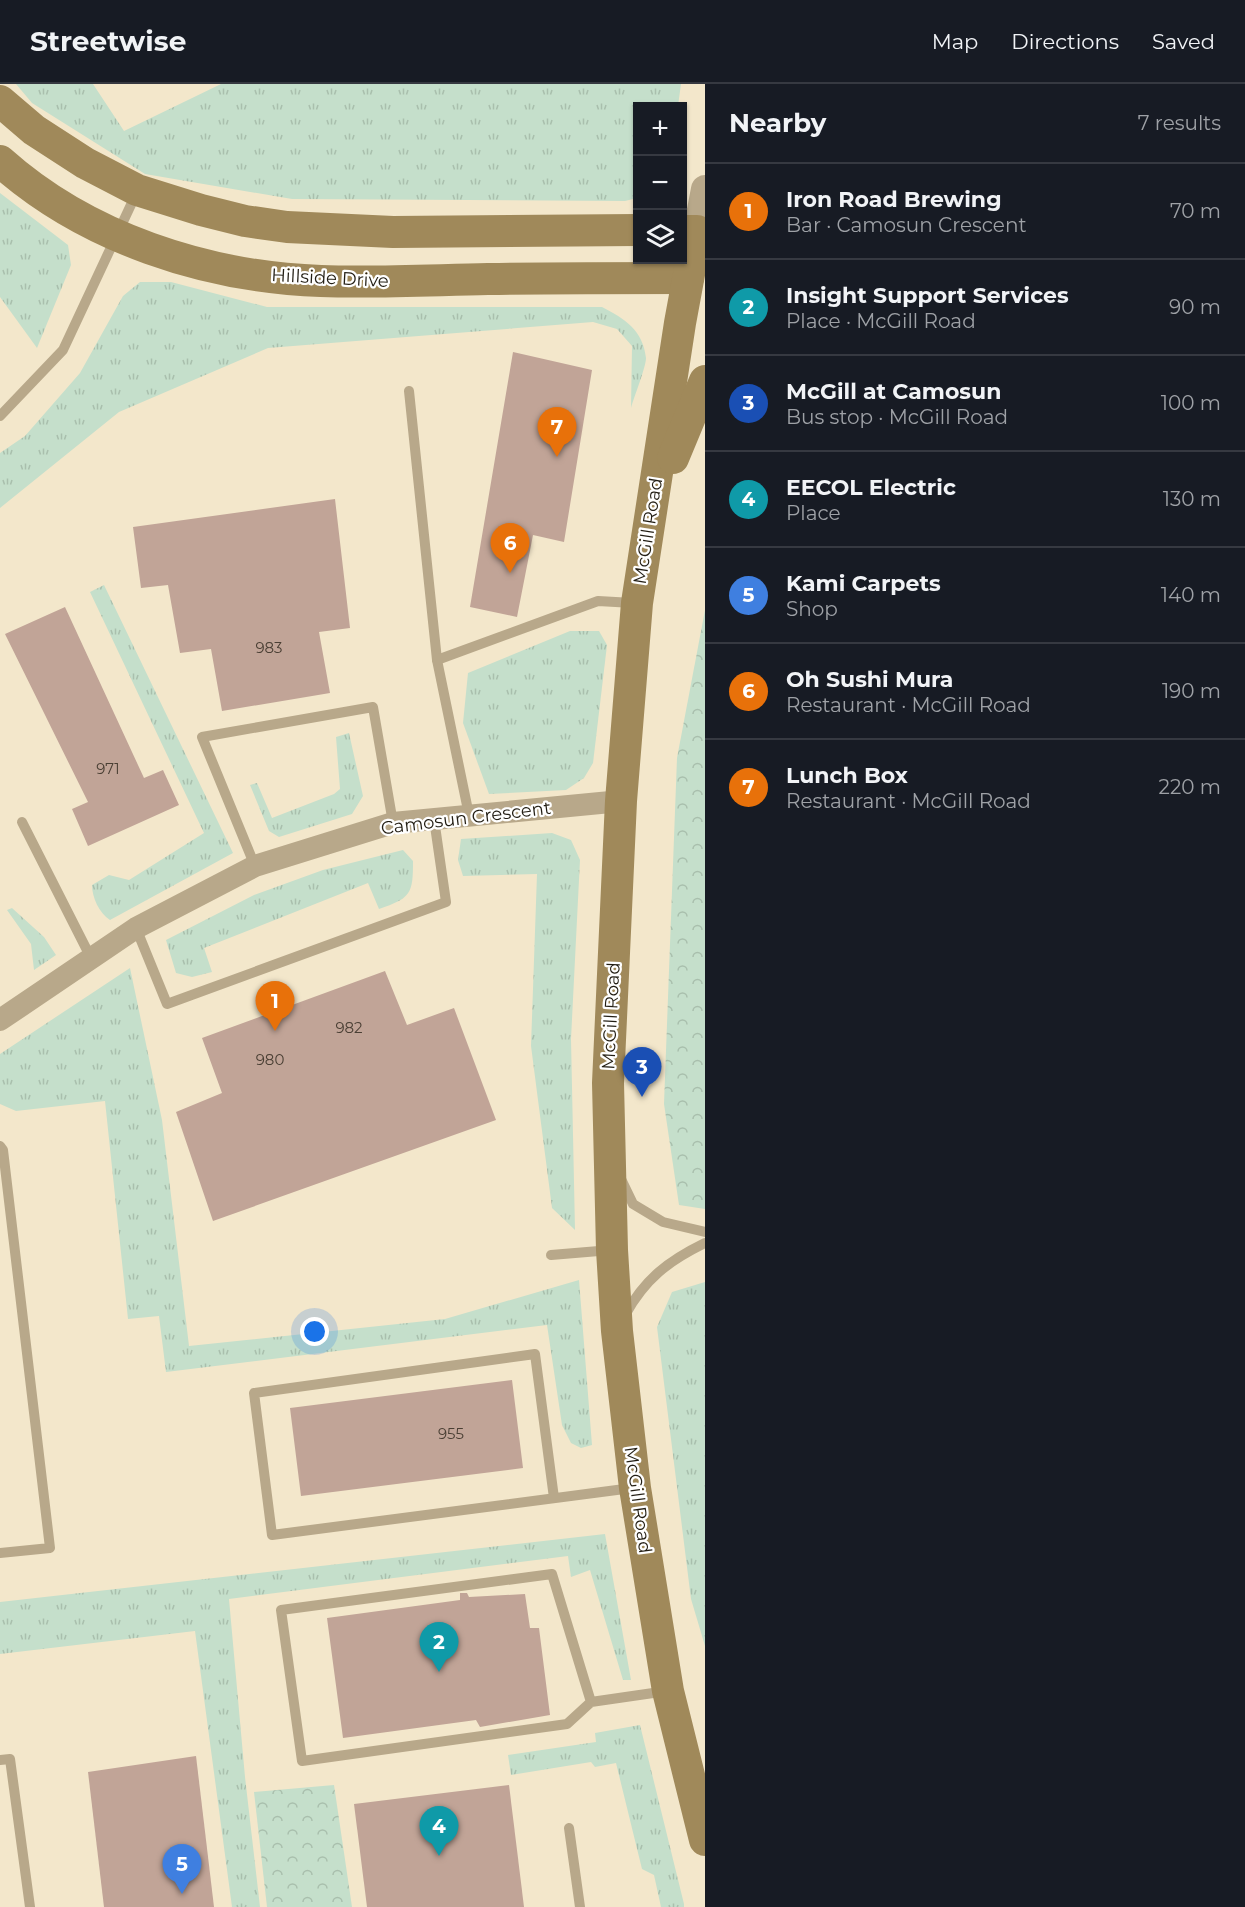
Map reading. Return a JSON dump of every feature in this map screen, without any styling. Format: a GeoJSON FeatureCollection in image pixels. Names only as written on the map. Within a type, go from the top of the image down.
{"type":"FeatureCollection","features":[{"type":"Feature","properties":{"kind":"main road"},"geometry":{"type":"LineString","coordinates":[[0,101],[33,130],[85,163],[137,190],[245,221],[298,228],[393,232],[633,230]]}},
{"type":"Feature","properties":{"kind":"main road","name":"Hillside Drive"},"geometry":{"type":"LineString","coordinates":[[0,161],[59,205],[116,236],[186,260],[227,269],[320,281],[696,278]]}},
{"type":"Feature","properties":{"kind":"main road","name":"McGill Road"},"geometry":{"type":"LineString","coordinates":[[695,231],[696,278],[650,518],[637,603],[621,801],[608,1083],[612,1250],[617,1331],[635,1488],[668,1691],[705,1840]]}},
{"type":"Feature","properties":{"kind":"main road"},"geometry":{"type":"LineString","coordinates":[[650,518],[687,421],[705,381]]}},
{"type":"Feature","properties":{"kind":"street","name":"McGill Road"},"geometry":{"type":"LineString","coordinates":[[695,231],[705,189]]}},
{"type":"Feature","properties":{"kind":"street","name":"Camosun Crescent"},"geometry":{"type":"LineString","coordinates":[[0,1020],[136,928],[255,866],[393,823],[621,801]]}},
{"type":"Feature","properties":{"kind":"lane"},"geometry":{"type":"LineString","coordinates":[[0,416],[63,350],[137,190]]}},
{"type":"Feature","properties":{"kind":"lane"},"geometry":{"type":"LineString","coordinates":[[409,391],[437,660],[468,816]]}},
{"type":"Feature","properties":{"kind":"lane"},"geometry":{"type":"LineString","coordinates":[[437,660],[598,601],[637,603]]}},
{"type":"Feature","properties":{"kind":"lane"},"geometry":{"type":"LineString","coordinates":[[255,866],[202,737],[373,707],[393,823]]}},
{"type":"Feature","properties":{"kind":"lane"},"geometry":{"type":"LineString","coordinates":[[136,928],[167,1004],[446,902],[434,819]]}},
{"type":"Feature","properties":{"kind":"lane"},"geometry":{"type":"LineString","coordinates":[[22,822],[91,958]]}},
{"type":"Feature","properties":{"kind":"lane"},"geometry":{"type":"LineString","coordinates":[[0,1146],[3,1150],[50,1548],[0,1553]]}},
{"type":"Feature","properties":{"kind":"lane"},"geometry":{"type":"LineString","coordinates":[[610,1157],[633,1204],[663,1222],[705,1232]]}},
{"type":"Feature","properties":{"kind":"lane"},"geometry":{"type":"LineString","coordinates":[[617,1331],[636,1295],[656,1273],[683,1254],[705,1244]]}},
{"type":"Feature","properties":{"kind":"lane"},"geometry":{"type":"LineString","coordinates":[[551,1255],[612,1250]]}},
{"type":"Feature","properties":{"kind":"lane"},"geometry":{"type":"LineString","coordinates":[[554,1498],[535,1354],[254,1393],[272,1535],[635,1488]]}},
{"type":"Feature","properties":{"kind":"lane"},"geometry":{"type":"LineString","coordinates":[[591,1702],[552,1574],[281,1610],[302,1761],[567,1724],[591,1702],[668,1691]]}},
{"type":"Feature","properties":{"kind":"lane"},"geometry":{"type":"LineString","coordinates":[[0,1760],[10,1759],[30,1907]]}},
{"type":"Feature","properties":{"kind":"lane"},"geometry":{"type":"LineString","coordinates":[[569,1828],[580,1907]]}},
{"type":"Feature","properties":{"kind":"green space"},"geometry":{"type":"Polygon","coordinates":[[[16,84],[93,84],[124,131],[221,84],[681,84],[679,102],[633,102],[633,199],[625,201],[292,199],[145,174],[32,103],[16,84]]]}},
{"type":"Feature","properties":{"kind":"green space"},"geometry":{"type":"Polygon","coordinates":[[[0,193],[68,245],[71,265],[37,348],[0,297],[0,193]]]}},
{"type":"Feature","properties":{"kind":"green space"},"geometry":{"type":"Polygon","coordinates":[[[140,282],[171,282],[267,307],[602,307],[631,326],[641,340],[646,358],[631,408],[632,346],[617,329],[593,322],[268,348],[119,412],[0,508],[0,453],[25,436],[80,373],[123,296],[140,282]]]}},
{"type":"Feature","properties":{"kind":"green space"},"geometry":{"type":"Polygon","coordinates":[[[104,585],[233,853],[110,920],[97,904],[92,885],[109,875],[129,880],[204,833],[90,592],[104,585]]]}},
{"type":"Feature","properties":{"kind":"green space"},"geometry":{"type":"Polygon","coordinates":[[[705,610],[705,1209],[679,1205],[664,1104],[677,758],[705,610]]]}},
{"type":"Feature","properties":{"kind":"green space"},"geometry":{"type":"Polygon","coordinates":[[[570,631],[599,631],[607,645],[593,763],[584,778],[566,790],[489,794],[463,723],[468,673],[570,631]]]}},
{"type":"Feature","properties":{"kind":"green space"},"geometry":{"type":"Polygon","coordinates":[[[349,733],[363,796],[352,814],[279,837],[269,831],[250,785],[257,783],[272,818],[334,794],[340,789],[336,737],[349,733]]]}},
{"type":"Feature","properties":{"kind":"green space"},"geometry":{"type":"Polygon","coordinates":[[[552,833],[571,840],[580,860],[571,1039],[575,1230],[552,1208],[531,1046],[537,874],[463,876],[458,860],[461,839],[552,833]]]}},
{"type":"Feature","properties":{"kind":"green space"},"geometry":{"type":"Polygon","coordinates":[[[403,850],[413,861],[412,881],[408,893],[398,902],[379,909],[368,883],[204,948],[212,972],[192,977],[176,973],[166,940],[254,895],[323,870],[403,850]]]}},
{"type":"Feature","properties":{"kind":"green space"},"geometry":{"type":"Polygon","coordinates":[[[12,908],[44,937],[56,955],[34,970],[31,944],[7,910],[12,908]]]}},
{"type":"Feature","properties":{"kind":"green space"},"geometry":{"type":"Polygon","coordinates":[[[130,968],[162,1120],[189,1346],[445,1319],[579,1280],[592,1445],[581,1448],[571,1443],[562,1425],[547,1325],[166,1372],[159,1316],[128,1319],[105,1101],[16,1111],[0,1104],[0,1054],[130,968]]]}},
{"type":"Feature","properties":{"kind":"green space"},"geometry":{"type":"Polygon","coordinates":[[[705,1282],[705,1646],[691,1599],[657,1327],[672,1292],[705,1282]]]}},
{"type":"Feature","properties":{"kind":"green space"},"geometry":{"type":"Polygon","coordinates":[[[605,1534],[631,1680],[623,1680],[590,1570],[571,1577],[568,1556],[229,1599],[245,1777],[260,1907],[232,1907],[195,1631],[0,1654],[0,1602],[605,1534]]]}},
{"type":"Feature","properties":{"kind":"green space"},"geometry":{"type":"Polygon","coordinates":[[[640,1725],[684,1907],[661,1907],[654,1875],[642,1869],[616,1763],[595,1767],[591,1762],[511,1775],[508,1755],[596,1742],[595,1733],[640,1725]]]}},
{"type":"Feature","properties":{"kind":"green space"},"geometry":{"type":"Polygon","coordinates":[[[334,1785],[352,1907],[267,1907],[254,1792],[334,1785]]]}},
{"type":"Feature","properties":{"kind":"building"},"geometry":{"type":"Polygon","coordinates":[[[513,352],[592,370],[564,542],[533,535],[517,617],[470,607],[513,352]]]}},
{"type":"Feature","properties":{"kind":"building"},"geometry":{"type":"Polygon","coordinates":[[[335,499],[350,628],[319,632],[330,693],[222,711],[211,649],[180,653],[168,585],[141,588],[133,527],[335,499]]]}},
{"type":"Feature","properties":{"kind":"building"},"geometry":{"type":"Polygon","coordinates":[[[65,607],[144,778],[163,770],[179,805],[88,846],[72,809],[88,802],[5,634],[65,607]]]}},
{"type":"Feature","properties":{"kind":"building"},"geometry":{"type":"Polygon","coordinates":[[[385,971],[407,1025],[454,1008],[496,1120],[213,1221],[176,1112],[222,1093],[202,1038],[385,971]]]}},
{"type":"Feature","properties":{"kind":"building"},"geometry":{"type":"Polygon","coordinates":[[[512,1380],[523,1468],[301,1496],[290,1408],[512,1380]]]}},
{"type":"Feature","properties":{"kind":"building"},"geometry":{"type":"Polygon","coordinates":[[[460,1593],[467,1593],[469,1597],[525,1594],[530,1628],[539,1628],[550,1715],[480,1727],[476,1720],[343,1738],[327,1618],[460,1600],[460,1593]]]}},
{"type":"Feature","properties":{"kind":"building"},"geometry":{"type":"Polygon","coordinates":[[[196,1756],[214,1907],[104,1907],[88,1772],[196,1756]]]}},
{"type":"Feature","properties":{"kind":"building"},"geometry":{"type":"Polygon","coordinates":[[[509,1785],[524,1907],[367,1907],[354,1804],[509,1785]]]}},
{"type":"Feature","properties":{"kind":"place","name":"Lunch Box"},"geometry":{"type":"Point","coordinates":[557,457]}},
{"type":"Feature","properties":{"kind":"place","name":"Oh Sushi Mura"},"geometry":{"type":"Point","coordinates":[510,573]}},
{"type":"Feature","properties":{"kind":"place","name":"Iron Road Brewing"},"geometry":{"type":"Point","coordinates":[275,1031]}},
{"type":"Feature","properties":{"kind":"place","name":"McGill at Camosun"},"geometry":{"type":"Point","coordinates":[642,1097]}},
{"type":"Feature","properties":{"kind":"place","name":"Insight Support Services"},"geometry":{"type":"Point","coordinates":[439,1672]}},
{"type":"Feature","properties":{"kind":"place","name":"EECOL Electric"},"geometry":{"type":"Point","coordinates":[439,1856]}},
{"type":"Feature","properties":{"kind":"place","name":"Kami Carpets"},"geometry":{"type":"Point","coordinates":[182,1894]}}]}
